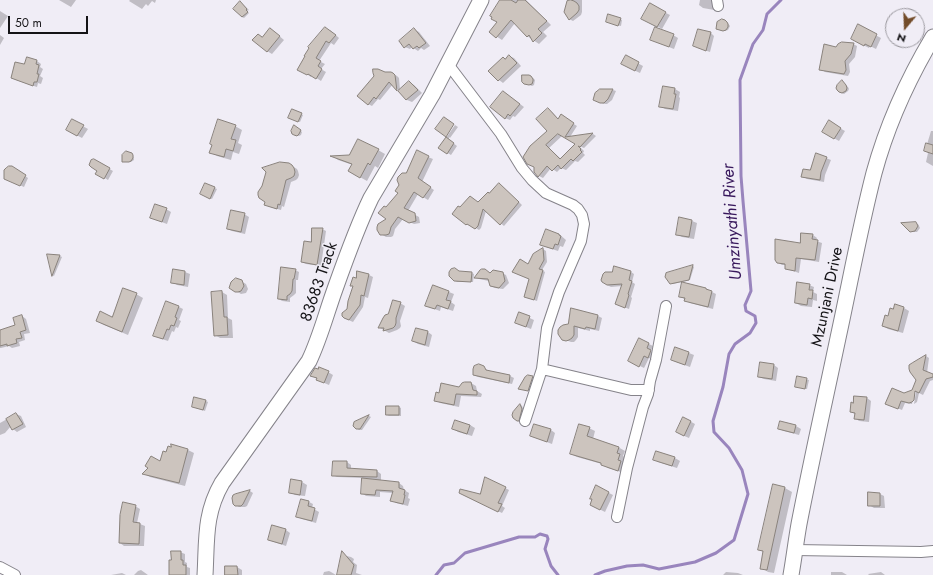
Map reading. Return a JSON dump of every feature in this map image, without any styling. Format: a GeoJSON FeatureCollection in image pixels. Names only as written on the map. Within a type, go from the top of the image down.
{"type":"FeatureCollection","features":[{"type":"Feature","properties":{"kind":"street","name":"83683 Track"},"geometry":{"type":"LineString","coordinates":[[205,575],[208,525],[217,491],[309,361],[324,325],[334,290],[356,232],[371,198],[432,95],[481,0]]}},
{"type":"Feature","properties":{"kind":"street","name":"Mzunjani Drive"},"geometry":{"type":"LineString","coordinates":[[791,575],[798,526],[814,447],[874,172],[904,92],[921,57],[933,37]]}},
{"type":"Feature","properties":{"kind":"street"},"geometry":{"type":"LineString","coordinates":[[448,64],[501,134],[522,168],[532,180],[546,193],[573,205],[578,209],[582,215],[584,224],[581,241],[559,292],[547,328],[542,369],[525,421]]}},
{"type":"Feature","properties":{"kind":"street"},"geometry":{"type":"LineString","coordinates":[[617,517],[627,468],[656,360],[666,306]]}},
{"type":"Feature","properties":{"kind":"street"},"geometry":{"type":"LineString","coordinates":[[542,369],[631,390],[649,390]]}},
{"type":"Feature","properties":{"kind":"street"},"geometry":{"type":"LineString","coordinates":[[795,550],[933,551]]}},
{"type":"Feature","properties":{"kind":"street"},"geometry":{"type":"LineString","coordinates":[[0,567],[15,575]]}},
{"type":"Feature","properties":{"kind":"building"},"geometry":{"type":"Polygon","coordinates":[[[500,0],[511,0],[516,3],[518,0],[525,0],[547,21],[538,29],[542,33],[533,42],[529,35],[527,37],[511,20],[496,38],[489,32],[497,22],[491,19],[492,17],[490,16],[500,0]]]}},
{"type":"Feature","properties":{"kind":"building"},"geometry":{"type":"Polygon","coordinates":[[[571,0],[577,3],[579,10],[569,20],[564,12],[567,1],[571,0]]]}},
{"type":"Feature","properties":{"kind":"building"},"geometry":{"type":"Polygon","coordinates":[[[240,1],[248,12],[242,17],[233,9],[240,1]]]}},
{"type":"Feature","properties":{"kind":"building"},"geometry":{"type":"Polygon","coordinates":[[[650,3],[666,12],[657,27],[641,19],[650,3]]]}},
{"type":"Feature","properties":{"kind":"building"},"geometry":{"type":"Polygon","coordinates":[[[608,14],[621,18],[618,26],[606,22],[608,14]]]}},
{"type":"Feature","properties":{"kind":"building"},"geometry":{"type":"Polygon","coordinates":[[[722,19],[728,24],[726,30],[723,31],[716,29],[717,22],[722,19]]]}},
{"type":"Feature","properties":{"kind":"building"},"geometry":{"type":"Polygon","coordinates":[[[858,24],[877,34],[871,47],[865,44],[864,46],[851,39],[858,24]]]}},
{"type":"Feature","properties":{"kind":"building"},"geometry":{"type":"Polygon","coordinates":[[[325,27],[336,35],[329,43],[326,41],[316,58],[321,61],[318,66],[322,69],[316,79],[297,70],[309,48],[308,47],[325,27]]]}},
{"type":"Feature","properties":{"kind":"building"},"geometry":{"type":"Polygon","coordinates":[[[655,27],[674,34],[669,47],[650,40],[655,27]]]}},
{"type":"Feature","properties":{"kind":"building"},"geometry":{"type":"Polygon","coordinates":[[[270,28],[280,36],[267,52],[252,40],[258,34],[262,37],[270,28]]]}},
{"type":"Feature","properties":{"kind":"building"},"geometry":{"type":"Polygon","coordinates":[[[414,28],[426,43],[419,48],[417,46],[413,49],[409,44],[404,48],[399,41],[414,28]]]}},
{"type":"Feature","properties":{"kind":"building"},"geometry":{"type":"Polygon","coordinates":[[[698,29],[711,32],[706,51],[693,46],[698,29]]]}},
{"type":"Feature","properties":{"kind":"building"},"geometry":{"type":"Polygon","coordinates":[[[842,42],[854,43],[851,54],[845,61],[846,70],[844,74],[819,70],[824,44],[836,47],[842,42]]]}},
{"type":"Feature","properties":{"kind":"building"},"geometry":{"type":"Polygon","coordinates":[[[509,55],[517,63],[498,81],[488,71],[503,57],[505,59],[509,55]]]}},
{"type":"Feature","properties":{"kind":"building"},"geometry":{"type":"Polygon","coordinates":[[[626,55],[639,62],[635,71],[621,64],[626,55]]]}},
{"type":"Feature","properties":{"kind":"building"},"geometry":{"type":"Polygon","coordinates":[[[27,57],[37,60],[36,64],[39,65],[37,82],[34,82],[33,86],[11,78],[15,62],[24,64],[27,57]]]}},
{"type":"Feature","properties":{"kind":"building"},"geometry":{"type":"Polygon","coordinates":[[[373,69],[393,73],[395,75],[397,91],[389,82],[376,99],[374,97],[368,105],[357,96],[374,76],[373,69]]]}},
{"type":"Feature","properties":{"kind":"building"},"geometry":{"type":"Polygon","coordinates":[[[522,75],[531,76],[533,79],[532,84],[524,84],[522,82],[522,75]]]}},
{"type":"Feature","properties":{"kind":"building"},"geometry":{"type":"Polygon","coordinates":[[[842,80],[847,88],[846,91],[842,93],[836,88],[842,80]]]}},
{"type":"Feature","properties":{"kind":"building"},"geometry":{"type":"Polygon","coordinates":[[[409,81],[418,90],[406,100],[398,91],[409,81]]]}},
{"type":"Feature","properties":{"kind":"building"},"geometry":{"type":"Polygon","coordinates":[[[663,86],[675,88],[674,94],[676,94],[673,109],[659,107],[663,86]]]}},
{"type":"Feature","properties":{"kind":"building"},"geometry":{"type":"Polygon","coordinates":[[[600,89],[613,89],[608,99],[604,103],[593,100],[595,93],[600,89]]]}},
{"type":"Feature","properties":{"kind":"building"},"geometry":{"type":"Polygon","coordinates":[[[503,91],[520,104],[510,116],[508,114],[505,119],[490,107],[503,91]]]}},
{"type":"Feature","properties":{"kind":"building"},"geometry":{"type":"Polygon","coordinates":[[[548,108],[558,119],[561,114],[574,123],[565,137],[593,133],[580,147],[578,146],[582,152],[573,161],[571,159],[561,169],[558,165],[552,171],[547,166],[538,177],[534,172],[534,167],[527,164],[523,157],[530,146],[547,131],[536,119],[548,108]],[[558,134],[546,145],[560,159],[575,144],[558,134]]]}},
{"type":"Feature","properties":{"kind":"building"},"geometry":{"type":"Polygon","coordinates":[[[292,109],[302,113],[298,122],[288,118],[292,109]]]}},
{"type":"Feature","properties":{"kind":"building"},"geometry":{"type":"Polygon","coordinates":[[[444,117],[454,124],[446,137],[435,129],[444,117]]]}},
{"type":"Feature","properties":{"kind":"building"},"geometry":{"type":"Polygon","coordinates":[[[72,119],[84,125],[77,136],[66,130],[72,119]]]}},
{"type":"Feature","properties":{"kind":"building"},"geometry":{"type":"Polygon","coordinates":[[[218,119],[236,125],[231,139],[236,140],[233,151],[226,149],[224,157],[209,153],[212,145],[210,144],[218,119]]]}},
{"type":"Feature","properties":{"kind":"building"},"geometry":{"type":"Polygon","coordinates":[[[829,120],[841,128],[834,139],[822,132],[829,120]]]}},
{"type":"Feature","properties":{"kind":"building"},"geometry":{"type":"Polygon","coordinates":[[[294,125],[301,130],[297,136],[292,134],[291,131],[294,125]]]}},
{"type":"Feature","properties":{"kind":"building"},"geometry":{"type":"Polygon","coordinates":[[[446,137],[454,143],[447,154],[438,148],[446,137]]]}},
{"type":"Feature","properties":{"kind":"building"},"geometry":{"type":"Polygon","coordinates":[[[358,139],[379,149],[370,165],[368,163],[360,178],[348,171],[352,164],[330,156],[349,155],[358,139]]]}},
{"type":"Feature","properties":{"kind":"building"},"geometry":{"type":"Polygon","coordinates":[[[926,143],[933,145],[933,154],[924,151],[926,143]]]}},
{"type":"Feature","properties":{"kind":"building"},"geometry":{"type":"Polygon","coordinates":[[[417,150],[429,156],[418,178],[431,187],[423,198],[414,192],[404,208],[415,213],[416,221],[409,223],[398,217],[391,227],[389,234],[380,235],[377,230],[378,224],[386,219],[378,213],[384,206],[386,207],[398,193],[395,191],[399,185],[397,180],[398,177],[402,173],[406,173],[417,150]]]}},
{"type":"Feature","properties":{"kind":"building"},"geometry":{"type":"Polygon","coordinates":[[[126,151],[132,153],[133,158],[129,162],[122,162],[122,155],[126,151]]]}},
{"type":"Feature","properties":{"kind":"building"},"geometry":{"type":"Polygon","coordinates":[[[816,153],[827,157],[821,172],[820,180],[801,177],[803,169],[810,170],[816,153]]]}},
{"type":"Feature","properties":{"kind":"building"},"geometry":{"type":"Polygon","coordinates":[[[94,159],[110,168],[104,179],[95,174],[97,171],[89,165],[91,160],[94,159]]]}},
{"type":"Feature","properties":{"kind":"building"},"geometry":{"type":"Polygon","coordinates":[[[280,162],[289,163],[292,165],[295,172],[294,176],[286,180],[280,205],[278,204],[277,209],[264,205],[265,202],[259,198],[258,192],[262,186],[266,172],[262,168],[280,162]]]}},
{"type":"Feature","properties":{"kind":"building"},"geometry":{"type":"Polygon","coordinates":[[[9,166],[12,166],[26,175],[20,186],[4,179],[4,170],[9,166]]]}},
{"type":"Feature","properties":{"kind":"building"},"geometry":{"type":"Polygon","coordinates":[[[205,183],[215,187],[210,199],[200,194],[205,183]]]}},
{"type":"Feature","properties":{"kind":"building"},"geometry":{"type":"Polygon","coordinates":[[[499,183],[519,202],[500,225],[483,209],[478,226],[475,229],[467,224],[466,225],[452,214],[458,206],[460,207],[470,196],[478,202],[499,183]]]}},
{"type":"Feature","properties":{"kind":"building"},"geometry":{"type":"Polygon","coordinates":[[[155,204],[167,208],[162,222],[150,218],[155,204]]]}},
{"type":"Feature","properties":{"kind":"building"},"geometry":{"type":"Polygon","coordinates":[[[231,210],[245,213],[241,232],[227,229],[231,210]]]}},
{"type":"Feature","properties":{"kind":"building"},"geometry":{"type":"Polygon","coordinates":[[[679,217],[692,220],[689,237],[676,235],[679,217]]]}},
{"type":"Feature","properties":{"kind":"building"},"geometry":{"type":"Polygon","coordinates":[[[916,222],[918,226],[915,231],[910,232],[901,223],[916,222]]]}},
{"type":"Feature","properties":{"kind":"building"},"geometry":{"type":"Polygon","coordinates":[[[312,228],[323,228],[317,265],[301,262],[304,241],[311,242],[312,228]]]}},
{"type":"Feature","properties":{"kind":"building"},"geometry":{"type":"Polygon","coordinates":[[[546,229],[561,236],[558,245],[555,244],[553,249],[540,245],[546,229]]]}},
{"type":"Feature","properties":{"kind":"building"},"geometry":{"type":"Polygon","coordinates":[[[801,233],[813,234],[812,239],[818,240],[815,260],[796,258],[795,271],[785,269],[785,264],[777,263],[775,260],[775,239],[800,243],[801,233]]]}},
{"type":"Feature","properties":{"kind":"building"},"geometry":{"type":"Polygon","coordinates":[[[543,248],[544,260],[539,269],[543,270],[534,300],[524,297],[529,279],[512,272],[520,259],[528,264],[533,254],[543,248]]]}},
{"type":"Feature","properties":{"kind":"building"},"geometry":{"type":"Polygon","coordinates":[[[47,254],[60,255],[52,276],[47,254]]]}},
{"type":"Feature","properties":{"kind":"building"},"geometry":{"type":"Polygon","coordinates":[[[693,265],[689,280],[670,284],[665,277],[666,273],[693,265]]]}},
{"type":"Feature","properties":{"kind":"building"},"geometry":{"type":"Polygon","coordinates":[[[614,266],[631,271],[629,280],[632,281],[625,308],[615,304],[622,284],[607,285],[601,280],[605,272],[612,272],[614,266]]]}},
{"type":"Feature","properties":{"kind":"building"},"geometry":{"type":"Polygon","coordinates":[[[281,267],[296,269],[292,291],[287,296],[287,300],[278,299],[281,267]]]}},
{"type":"Feature","properties":{"kind":"building"},"geometry":{"type":"Polygon","coordinates":[[[455,268],[459,271],[472,272],[471,282],[454,281],[449,276],[449,272],[451,269],[455,268]]]}},
{"type":"Feature","properties":{"kind":"building"},"geometry":{"type":"Polygon","coordinates":[[[173,269],[185,271],[184,285],[171,283],[173,269]]]}},
{"type":"Feature","properties":{"kind":"building"},"geometry":{"type":"Polygon","coordinates":[[[482,269],[485,269],[490,273],[493,270],[503,272],[505,281],[499,288],[490,286],[488,279],[474,278],[482,269]]]}},
{"type":"Feature","properties":{"kind":"building"},"geometry":{"type":"Polygon","coordinates":[[[357,271],[369,274],[364,296],[361,295],[360,305],[349,320],[342,316],[342,313],[347,309],[353,286],[350,286],[353,277],[356,278],[357,271]]]}},
{"type":"Feature","properties":{"kind":"building"},"geometry":{"type":"Polygon","coordinates":[[[236,278],[242,280],[244,286],[241,291],[238,292],[235,292],[229,288],[231,282],[236,278]]]}},
{"type":"Feature","properties":{"kind":"building"},"geometry":{"type":"Polygon","coordinates":[[[682,282],[712,291],[708,307],[684,301],[685,298],[679,297],[682,282]]]}},
{"type":"Feature","properties":{"kind":"building"},"geometry":{"type":"Polygon","coordinates":[[[797,282],[810,284],[809,290],[813,290],[812,299],[808,298],[807,305],[795,303],[797,282]]]}},
{"type":"Feature","properties":{"kind":"building"},"geometry":{"type":"Polygon","coordinates":[[[433,285],[449,291],[446,300],[451,301],[448,309],[437,305],[435,309],[425,306],[433,285]]]}},
{"type":"Feature","properties":{"kind":"building"},"geometry":{"type":"Polygon","coordinates":[[[123,288],[137,293],[122,332],[96,321],[100,311],[112,317],[123,288]]]}},
{"type":"Feature","properties":{"kind":"building"},"geometry":{"type":"Polygon","coordinates":[[[222,291],[224,317],[227,317],[228,335],[214,336],[211,292],[222,291]]]}},
{"type":"Feature","properties":{"kind":"building"},"geometry":{"type":"Polygon","coordinates":[[[393,300],[401,302],[396,323],[393,328],[383,331],[384,328],[378,328],[385,315],[388,314],[393,300]]]}},
{"type":"Feature","properties":{"kind":"building"},"geometry":{"type":"Polygon","coordinates":[[[166,301],[179,306],[175,317],[177,318],[174,326],[171,325],[169,330],[167,329],[163,339],[153,336],[166,301]]]}},
{"type":"Feature","properties":{"kind":"building"},"geometry":{"type":"Polygon","coordinates":[[[895,304],[904,307],[898,331],[882,326],[885,315],[888,316],[890,308],[893,309],[895,304]]]}},
{"type":"Feature","properties":{"kind":"building"},"geometry":{"type":"Polygon","coordinates":[[[571,308],[598,315],[595,329],[586,327],[585,329],[574,326],[574,335],[566,341],[562,340],[558,334],[558,330],[563,325],[568,324],[571,308]]]}},
{"type":"Feature","properties":{"kind":"building"},"geometry":{"type":"Polygon","coordinates":[[[519,312],[530,316],[526,327],[515,323],[519,312]]]}},
{"type":"Feature","properties":{"kind":"building"},"geometry":{"type":"Polygon","coordinates":[[[22,315],[26,330],[20,332],[22,338],[16,339],[17,343],[7,346],[7,344],[0,346],[0,330],[15,325],[13,318],[22,315]]]}},
{"type":"Feature","properties":{"kind":"building"},"geometry":{"type":"Polygon","coordinates":[[[416,328],[428,331],[425,345],[412,341],[416,328]]]}},
{"type":"Feature","properties":{"kind":"building"},"geometry":{"type":"Polygon","coordinates":[[[639,338],[649,343],[647,348],[651,350],[648,358],[644,356],[639,367],[628,361],[639,338]]]}},
{"type":"Feature","properties":{"kind":"building"},"geometry":{"type":"Polygon","coordinates":[[[675,347],[689,352],[685,365],[671,360],[675,347]]]}},
{"type":"Feature","properties":{"kind":"building"},"geometry":{"type":"Polygon","coordinates":[[[926,355],[923,370],[933,374],[933,377],[926,379],[919,393],[915,391],[914,400],[909,403],[901,401],[898,409],[885,404],[892,388],[904,393],[912,390],[916,380],[910,372],[909,365],[926,355]]]}},
{"type":"Feature","properties":{"kind":"building"},"geometry":{"type":"Polygon","coordinates":[[[760,362],[774,364],[772,379],[758,377],[760,362]]]}},
{"type":"Feature","properties":{"kind":"building"},"geometry":{"type":"Polygon","coordinates":[[[479,364],[484,366],[486,370],[510,375],[509,383],[473,375],[474,366],[479,364]]]}},
{"type":"Feature","properties":{"kind":"building"},"geometry":{"type":"Polygon","coordinates":[[[319,367],[329,371],[324,383],[316,380],[317,378],[310,376],[315,368],[318,369],[319,367]]]}},
{"type":"Feature","properties":{"kind":"building"},"geometry":{"type":"Polygon","coordinates":[[[528,375],[533,376],[528,391],[518,389],[525,377],[528,375]]]}},
{"type":"Feature","properties":{"kind":"building"},"geometry":{"type":"Polygon","coordinates":[[[797,376],[807,378],[805,389],[795,387],[797,376]]]}},
{"type":"Feature","properties":{"kind":"building"},"geometry":{"type":"Polygon","coordinates":[[[465,382],[471,382],[473,390],[477,391],[477,395],[456,394],[454,405],[434,401],[436,392],[439,393],[441,383],[459,387],[465,382]]]}},
{"type":"Feature","properties":{"kind":"building"},"geometry":{"type":"Polygon","coordinates":[[[854,396],[867,397],[864,420],[854,419],[855,413],[850,412],[851,402],[853,403],[854,396]]]}},
{"type":"Feature","properties":{"kind":"building"},"geometry":{"type":"Polygon","coordinates":[[[194,397],[206,400],[203,410],[192,407],[194,397]]]}},
{"type":"Feature","properties":{"kind":"building"},"geometry":{"type":"Polygon","coordinates":[[[520,404],[522,409],[519,421],[517,421],[512,415],[520,404]]]}},
{"type":"Feature","properties":{"kind":"building"},"geometry":{"type":"Polygon","coordinates":[[[386,406],[399,406],[399,415],[386,415],[386,406]]]}},
{"type":"Feature","properties":{"kind":"building"},"geometry":{"type":"Polygon","coordinates":[[[16,413],[23,424],[12,430],[6,419],[16,413]]]}},
{"type":"Feature","properties":{"kind":"building"},"geometry":{"type":"Polygon","coordinates":[[[369,415],[360,429],[356,429],[353,426],[354,422],[369,415]]]}},
{"type":"Feature","properties":{"kind":"building"},"geometry":{"type":"Polygon","coordinates":[[[683,417],[691,421],[684,436],[676,432],[683,417]]]}},
{"type":"Feature","properties":{"kind":"building"},"geometry":{"type":"Polygon","coordinates":[[[455,420],[470,425],[467,434],[452,429],[455,420]]]}},
{"type":"Feature","properties":{"kind":"building"},"geometry":{"type":"Polygon","coordinates":[[[780,421],[796,425],[794,433],[778,429],[780,421]]]}},
{"type":"Feature","properties":{"kind":"building"},"geometry":{"type":"Polygon","coordinates":[[[534,424],[551,429],[547,442],[530,436],[534,424]]]}},
{"type":"Feature","properties":{"kind":"building"},"geometry":{"type":"Polygon","coordinates":[[[579,424],[590,427],[587,436],[619,447],[617,453],[620,454],[618,460],[621,461],[618,471],[601,465],[601,463],[570,454],[579,424]]]}},
{"type":"Feature","properties":{"kind":"building"},"geometry":{"type":"Polygon","coordinates":[[[171,444],[188,449],[179,483],[142,474],[148,468],[145,466],[151,456],[160,461],[163,451],[166,452],[168,446],[171,447],[171,444]]]}},
{"type":"Feature","properties":{"kind":"building"},"geometry":{"type":"Polygon","coordinates":[[[656,451],[675,457],[672,466],[653,460],[656,451]]]}},
{"type":"Feature","properties":{"kind":"building"},"geometry":{"type":"Polygon","coordinates":[[[333,461],[347,461],[347,468],[377,470],[377,477],[332,476],[333,461]]]}},
{"type":"Feature","properties":{"kind":"building"},"geometry":{"type":"Polygon","coordinates":[[[485,477],[506,487],[498,503],[502,504],[498,512],[459,493],[460,489],[480,494],[485,477]]]}},
{"type":"Feature","properties":{"kind":"building"},"geometry":{"type":"Polygon","coordinates":[[[362,478],[399,482],[399,488],[405,490],[403,504],[390,501],[393,491],[376,490],[375,495],[361,494],[362,478]]]}},
{"type":"Feature","properties":{"kind":"building"},"geometry":{"type":"Polygon","coordinates":[[[291,479],[302,481],[300,495],[289,493],[291,479]]]}},
{"type":"Feature","properties":{"kind":"building"},"geometry":{"type":"Polygon","coordinates":[[[773,484],[785,487],[767,570],[760,569],[763,551],[758,550],[773,484]]]}},
{"type":"Feature","properties":{"kind":"building"},"geometry":{"type":"Polygon","coordinates":[[[596,485],[609,492],[600,510],[590,505],[592,499],[590,499],[596,485]]]}},
{"type":"Feature","properties":{"kind":"building"},"geometry":{"type":"Polygon","coordinates":[[[250,490],[241,506],[235,506],[233,504],[233,495],[250,490]]]}},
{"type":"Feature","properties":{"kind":"building"},"geometry":{"type":"Polygon","coordinates":[[[868,492],[880,493],[880,506],[868,506],[868,492]]]}},
{"type":"Feature","properties":{"kind":"building"},"geometry":{"type":"Polygon","coordinates":[[[301,499],[309,501],[308,506],[315,508],[312,521],[296,517],[301,499]]]}},
{"type":"Feature","properties":{"kind":"building"},"geometry":{"type":"Polygon","coordinates":[[[123,502],[136,505],[133,522],[140,523],[139,544],[119,543],[120,515],[123,502]]]}},
{"type":"Feature","properties":{"kind":"building"},"geometry":{"type":"Polygon","coordinates":[[[272,525],[286,529],[282,544],[268,540],[272,525]]]}},
{"type":"Feature","properties":{"kind":"building"},"geometry":{"type":"Polygon","coordinates":[[[171,551],[181,551],[181,560],[183,560],[183,565],[186,565],[186,575],[169,575],[169,560],[171,560],[171,551]]]}},
{"type":"Feature","properties":{"kind":"building"},"geometry":{"type":"Polygon","coordinates":[[[342,551],[354,565],[351,575],[337,575],[342,551]]]}},
{"type":"Feature","properties":{"kind":"building"},"geometry":{"type":"Polygon","coordinates":[[[225,566],[237,566],[238,575],[225,575],[225,566]]]}},
{"type":"Feature","properties":{"kind":"waterway","name":"Umzinyathi River"},"geometry":{"type":"LineString","coordinates":[[595,575],[627,566],[643,565],[659,569],[695,562],[716,553],[734,540],[748,494],[742,470],[729,448],[714,432],[713,421],[723,387],[729,354],[735,344],[750,333],[756,323],[755,316],[746,311],[745,305],[751,291],[741,176],[740,80],[753,44],[763,30],[767,14],[781,0]]}},
{"type":"Feature","properties":{"kind":"waterway","name":"Umzinyathi River"},"geometry":{"type":"LineString","coordinates":[[436,575],[444,565],[454,563],[465,553],[519,537],[535,537],[540,534],[547,536],[548,539],[545,549],[551,566],[558,575]]}}]}
